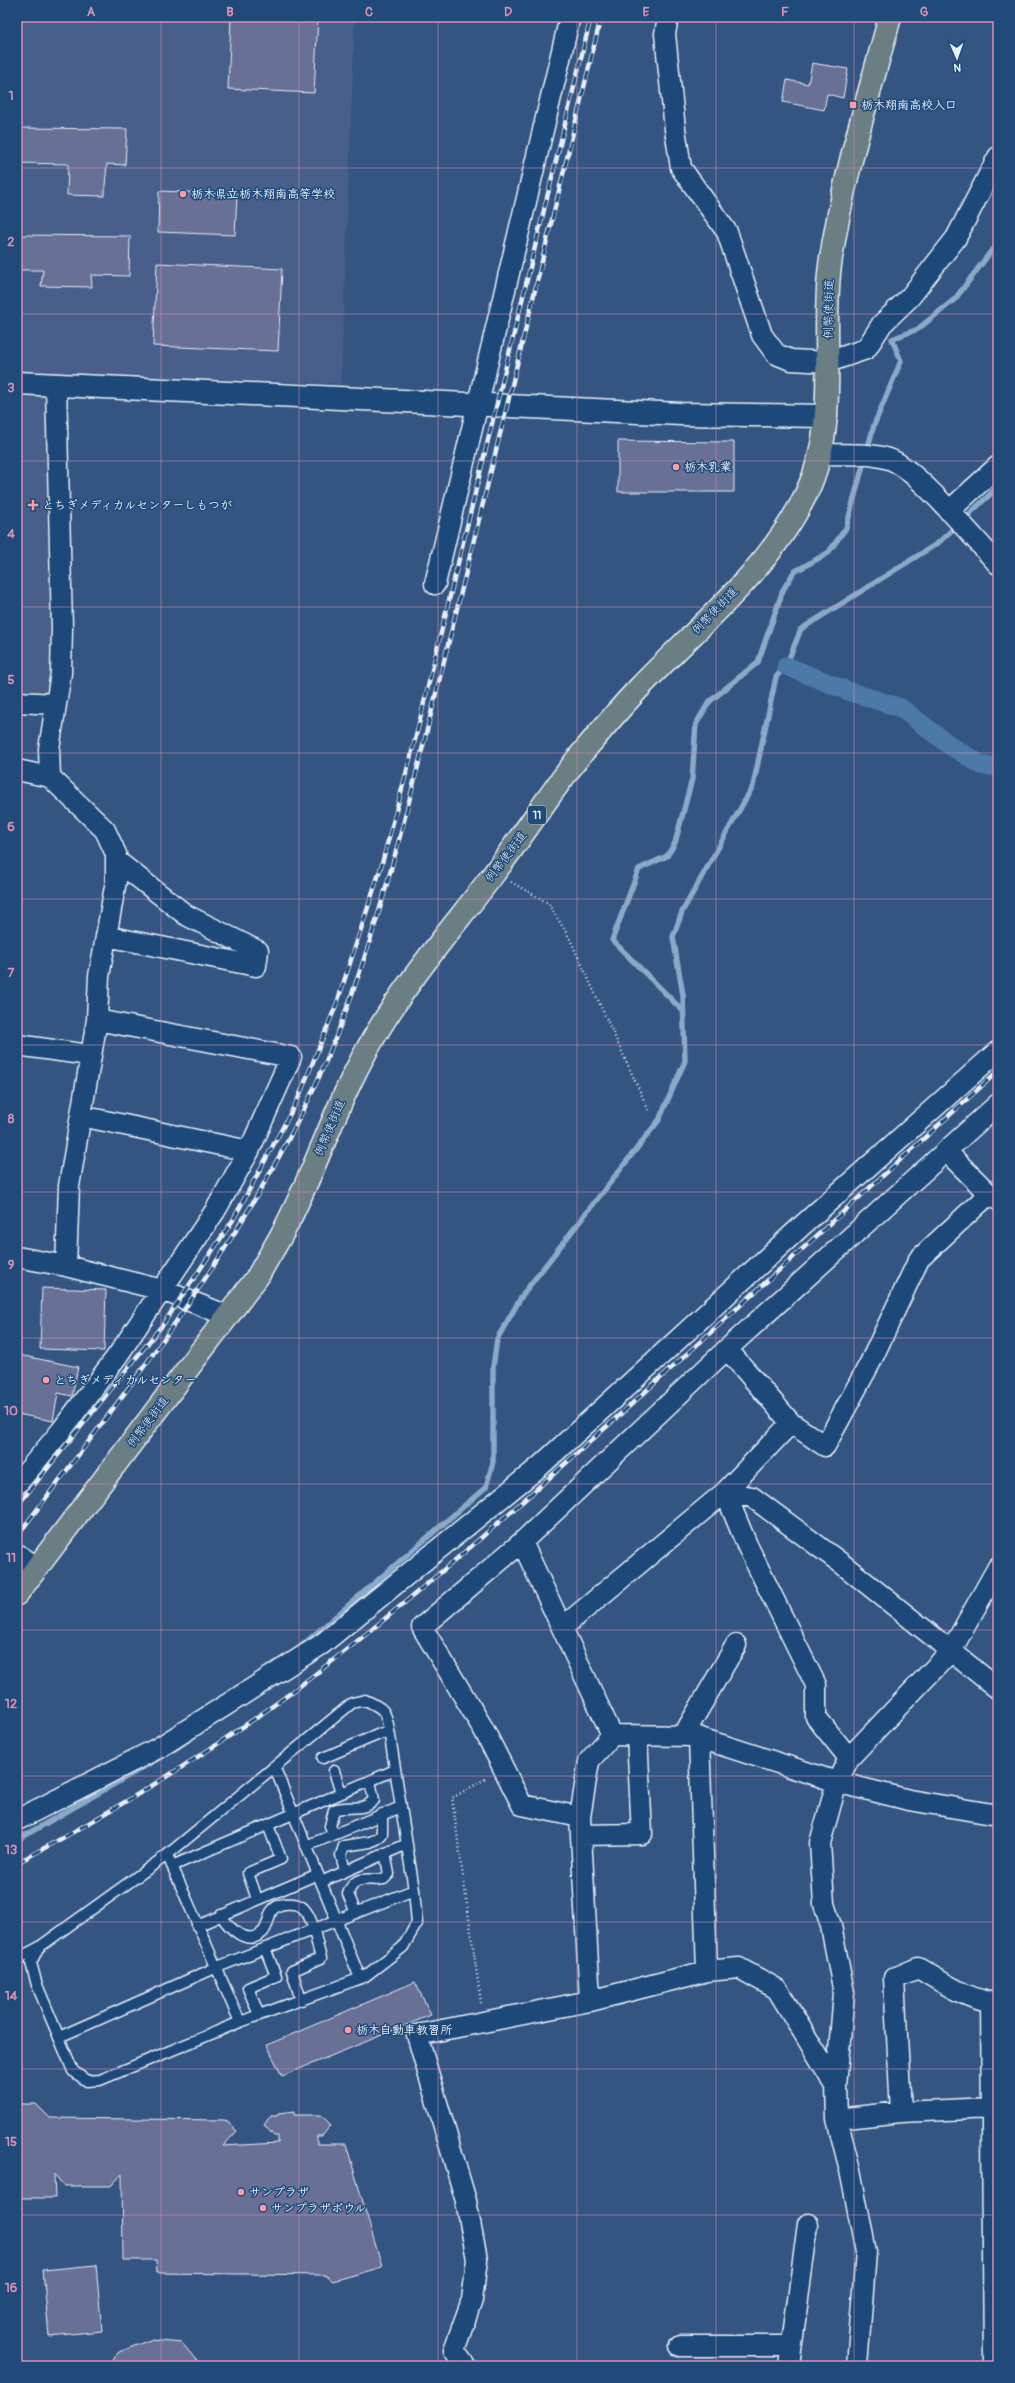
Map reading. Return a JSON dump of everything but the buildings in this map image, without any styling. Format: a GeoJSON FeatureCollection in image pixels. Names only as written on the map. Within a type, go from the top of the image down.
{"type":"FeatureCollection","features":[{"type":"Feature","properties":{"kind":"main road","name":"例幣使街道"},"geometry":{"type":"LineString","coordinates":[[17,1594],[258,1276],[284,1230],[345,1093],[370,1044],[431,953],[494,874],[578,759],[640,687],[707,621],[755,569],[789,524],[805,496],[820,454],[826,416],[828,288],[838,222],[861,122],[890,17]]}},
{"type":"Feature","properties":{"kind":"street"},"geometry":{"type":"LineString","coordinates":[[435,584],[570,17]]}},
{"type":"Feature","properties":{"kind":"street"},"geometry":{"type":"LineString","coordinates":[[668,17],[665,34],[675,129],[681,168],[727,232],[762,335],[776,354],[791,360],[828,362],[866,349],[882,324],[910,297],[956,238],[998,157]]}},
{"type":"Feature","properties":{"kind":"street"},"geometry":{"type":"LineString","coordinates":[[17,382],[681,414],[826,416]]}},
{"type":"Feature","properties":{"kind":"street"},"geometry":{"type":"LineString","coordinates":[[50,777],[49,749],[61,673],[62,628],[56,384]]}},
{"type":"Feature","properties":{"kind":"street"},"geometry":{"type":"LineString","coordinates":[[820,454],[880,456],[891,459],[903,466],[949,510],[998,564]]}},
{"type":"Feature","properties":{"kind":"street"},"geometry":{"type":"LineString","coordinates":[[949,510],[998,466]]}},
{"type":"Feature","properties":{"kind":"street"},"geometry":{"type":"LineString","coordinates":[[17,702],[56,704]]}},
{"type":"Feature","properties":{"kind":"street"},"geometry":{"type":"LineString","coordinates":[[17,770],[50,777],[106,830],[116,854],[116,881],[99,976],[97,1020],[89,1055],[81,1116],[69,1186],[66,1266]]}},
{"type":"Feature","properties":{"kind":"street"},"geometry":{"type":"LineString","coordinates":[[106,936],[256,966],[258,951],[186,916],[116,860]]}},
{"type":"Feature","properties":{"kind":"street"},"geometry":{"type":"LineString","coordinates":[[17,1484],[61,1431],[118,1355],[215,1212],[249,1151],[291,1057],[97,1020]]}},
{"type":"Feature","properties":{"kind":"street"},"geometry":{"type":"LineString","coordinates":[[17,1045],[89,1055]]}},
{"type":"Feature","properties":{"kind":"street"},"geometry":{"type":"LineString","coordinates":[[17,1820],[160,1747],[322,1644],[539,1467],[806,1222],[998,1051]]}},
{"type":"Feature","properties":{"kind":"street"},"geometry":{"type":"LineString","coordinates":[[637,1736],[642,1834],[581,1826],[522,1805],[484,1730],[422,1627],[522,1542],[727,1349],[998,1104]]}},
{"type":"Feature","properties":{"kind":"street"},"geometry":{"type":"LineString","coordinates":[[81,1116],[249,1151]]}},
{"type":"Feature","properties":{"kind":"street"},"geometry":{"type":"LineString","coordinates":[[727,1349],[791,1423],[824,1446],[870,1363],[919,1260],[993,1197],[946,1152]]}},
{"type":"Feature","properties":{"kind":"street"},"geometry":{"type":"LineString","coordinates":[[17,1257],[66,1266],[162,1290],[228,1316]]}},
{"type":"Feature","properties":{"kind":"street"},"geometry":{"type":"LineString","coordinates":[[562,1627],[725,1492],[791,1423]]}},
{"type":"Feature","properties":{"kind":"street"},"geometry":{"type":"LineString","coordinates":[[725,1492],[752,1497],[841,1563],[998,1689]]}},
{"type":"Feature","properties":{"kind":"street"},"geometry":{"type":"LineString","coordinates":[[725,1492],[747,1545],[816,1686],[816,1717],[849,1758]]}},
{"type":"Feature","properties":{"kind":"street"},"geometry":{"type":"LineString","coordinates":[[522,1542],[612,1735]]}},
{"type":"Feature","properties":{"kind":"street"},"geometry":{"type":"LineString","coordinates":[[17,1556],[36,1568]]}},
{"type":"Feature","properties":{"kind":"street"},"geometry":{"type":"LineString","coordinates":[[857,2366],[866,2252],[850,2170],[837,2119],[836,2086],[844,1993],[831,1926],[824,1904],[820,1843],[838,1782],[849,1758],[951,1651],[998,1567]]}},
{"type":"Feature","properties":{"kind":"street"},"geometry":{"type":"LineString","coordinates":[[706,1971],[691,1737],[736,1644]]}},
{"type":"Feature","properties":{"kind":"street"},"geometry":{"type":"LineString","coordinates":[[612,1735],[691,1737],[838,1782],[909,1800],[998,1815]]}},
{"type":"Feature","properties":{"kind":"street"},"geometry":{"type":"LineString","coordinates":[[590,2001],[581,1826],[589,1761],[612,1735]]}},
{"type":"Feature","properties":{"kind":"street"},"geometry":{"type":"LineString","coordinates":[[465,2366],[454,2350],[472,2300],[477,2259],[466,2201],[417,2035],[590,2001],[706,1971],[739,1968],[777,1989],[836,2086]]}},
{"type":"Feature","properties":{"kind":"street"},"geometry":{"type":"LineString","coordinates":[[901,2112],[894,1978],[918,1968],[956,1989],[994,2003],[992,2108],[996,2278],[994,2366]]}},
{"type":"Feature","properties":{"kind":"street"},"geometry":{"type":"LineString","coordinates":[[837,2119],[901,2112],[992,2108]]}},
{"type":"Feature","properties":{"kind":"street"},"geometry":{"type":"LineString","coordinates":[[789,2366],[808,2224]]}},
{"type":"Feature","properties":{"kind":"street"},"geometry":{"type":"LineString","coordinates":[[680,2346],[791,2346]]}},
{"type":"Feature","properties":{"kind":"lane"},"geometry":{"type":"LineString","coordinates":[[17,1959],[38,1948],[167,1856],[352,1703],[365,1700],[380,1707],[387,1715],[414,1890],[417,1923],[403,1946],[360,1978],[240,2022],[100,2080],[87,2081],[73,2071],[31,1963],[38,1948]]}},
{"type":"Feature","properties":{"kind":"lane"},"geometry":{"type":"LineString","coordinates":[[322,1758],[389,1730]]}},
{"type":"Feature","properties":{"kind":"lane"},"geometry":{"type":"LineString","coordinates":[[274,1766],[360,1978]]}},
{"type":"Feature","properties":{"kind":"lane"},"geometry":{"type":"LineString","coordinates":[[172,1866],[395,1770]]}},
{"type":"Feature","properties":{"kind":"lane"},"geometry":{"type":"LineString","coordinates":[[334,1771],[341,1793]]}},
{"type":"Feature","properties":{"kind":"lane"},"geometry":{"type":"LineString","coordinates":[[334,1834],[330,1826],[334,1810],[342,1807],[362,1808],[374,1800],[370,1781]]}},
{"type":"Feature","properties":{"kind":"lane"},"geometry":{"type":"LineString","coordinates":[[306,1846],[401,1806]]}},
{"type":"Feature","properties":{"kind":"lane"},"geometry":{"type":"LineString","coordinates":[[345,1871],[341,1855],[344,1846],[377,1839],[382,1834],[382,1814]]}},
{"type":"Feature","properties":{"kind":"lane"},"geometry":{"type":"LineString","coordinates":[[257,1899],[248,1873],[281,1859],[268,1825]]}},
{"type":"Feature","properties":{"kind":"lane"},"geometry":{"type":"LineString","coordinates":[[197,1926],[257,1899],[319,1878],[345,1871],[407,1844]]}},
{"type":"Feature","properties":{"kind":"lane"},"geometry":{"type":"LineString","coordinates":[[356,1913],[348,1894],[351,1887],[355,1881],[361,1879],[384,1879],[389,1874],[385,1853]]}},
{"type":"Feature","properties":{"kind":"lane"},"geometry":{"type":"LineString","coordinates":[[167,1856],[240,2022]]}},
{"type":"Feature","properties":{"kind":"lane"},"geometry":{"type":"LineString","coordinates":[[59,2037],[215,1968],[414,1890]]}},
{"type":"Feature","properties":{"kind":"lane"},"geometry":{"type":"LineString","coordinates":[[222,1915],[232,1931],[250,1937],[262,1932],[271,1912],[276,1907],[294,1903],[304,1909],[314,1929],[315,1941],[321,1958],[292,1970],[301,2000]]}},
{"type":"Feature","properties":{"kind":"lane"},"geometry":{"type":"LineString","coordinates":[[259,2016],[248,1988],[276,1976],[265,1948]]}},
{"type":"Feature","properties":{"kind":"path"},"geometry":{"type":"LineString","coordinates":[[494,874],[548,903],[569,937],[649,1110]]}},
{"type":"Feature","properties":{"kind":"path"},"geometry":{"type":"LineString","coordinates":[[483,2021],[452,1798],[503,1768]]}},
{"type":"Feature","properties":{"kind":"shaded area","name":"栃木県立栃木翔南高等学校"},"geometry":{"type":"Polygon","coordinates":[[[17,17],[355,17],[341,384],[17,372],[17,17]]]}},
{"type":"Feature","properties":{"kind":"shaded area","name":"とちぎメディカルセンターしもつが"},"geometry":{"type":"Polygon","coordinates":[[[17,393],[45,394],[53,617],[53,658],[50,696],[17,695],[17,393]]]}},
{"type":"Feature","properties":{"kind":"waterway"},"geometry":{"type":"LineString","coordinates":[[683,1011],[612,940],[639,869],[667,856],[675,843],[692,779],[696,724],[709,702],[758,662],[783,590],[794,572],[828,553],[846,528],[874,425],[901,361],[892,339],[918,329],[955,299],[992,250],[998,249]]}},
{"type":"Feature","properties":{"kind":"waterway"},"geometry":{"type":"LineString","coordinates":[[299,1648],[486,1487],[493,1462],[493,1367],[497,1339],[523,1294],[659,1120],[685,1061],[683,995],[673,937],[682,912],[753,786],[776,677],[786,666],[801,629],[938,543],[998,487]]}},
{"type":"Feature","properties":{"kind":"waterway"},"geometry":{"type":"LineString","coordinates":[[786,666],[848,691],[901,708],[948,744],[983,766],[998,766]]}},
{"type":"Feature","properties":{"kind":"waterway"},"geometry":{"type":"LineString","coordinates":[[175,1749],[204,1729]]}},
{"type":"Feature","properties":{"kind":"waterway"},"geometry":{"type":"LineString","coordinates":[[17,1840],[161,1757]]}},
{"type":"Feature","properties":{"kind":"railway"},"geometry":{"type":"LineString","coordinates":[[17,1506],[164,1323],[233,1220],[298,1099],[337,1003],[381,867],[414,744],[591,17]]}},
{"type":"Feature","properties":{"kind":"railway"},"geometry":{"type":"LineString","coordinates":[[17,1536],[135,1380],[209,1273],[277,1161],[307,1103],[331,1049],[371,936],[405,819],[601,17]]}},
{"type":"Feature","properties":{"kind":"railway"},"geometry":{"type":"LineString","coordinates":[[17,1863],[88,1824],[192,1761],[259,1716],[338,1657],[472,1546],[559,1469],[998,1071]]}},
{"type":"Feature","properties":{"kind":"place","name":"栃木翔南高校入口"},"geometry":{"type":"Point","coordinates":[853,105]}},
{"type":"Feature","properties":{"kind":"place","name":"栃木県立栃木翔南高等学校"},"geometry":{"type":"Point","coordinates":[183,194]}},
{"type":"Feature","properties":{"kind":"place","name":"栃木乳業"},"geometry":{"type":"Point","coordinates":[676,467]}},
{"type":"Feature","properties":{"kind":"place","name":"とちぎメディカルセンターしもつが"},"geometry":{"type":"Point","coordinates":[33,505]}},
{"type":"Feature","properties":{"kind":"place","name":"とちぎメディカルセンター"},"geometry":{"type":"Point","coordinates":[46,1380]}},
{"type":"Feature","properties":{"kind":"place","name":"栃木自動車教習所"},"geometry":{"type":"Point","coordinates":[348,2030]}},
{"type":"Feature","properties":{"kind":"place","name":"サンプラザ"},"geometry":{"type":"Point","coordinates":[241,2192]}},
{"type":"Feature","properties":{"kind":"place","name":"サンプラザボウル"},"geometry":{"type":"Point","coordinates":[263,2208]}}]}
